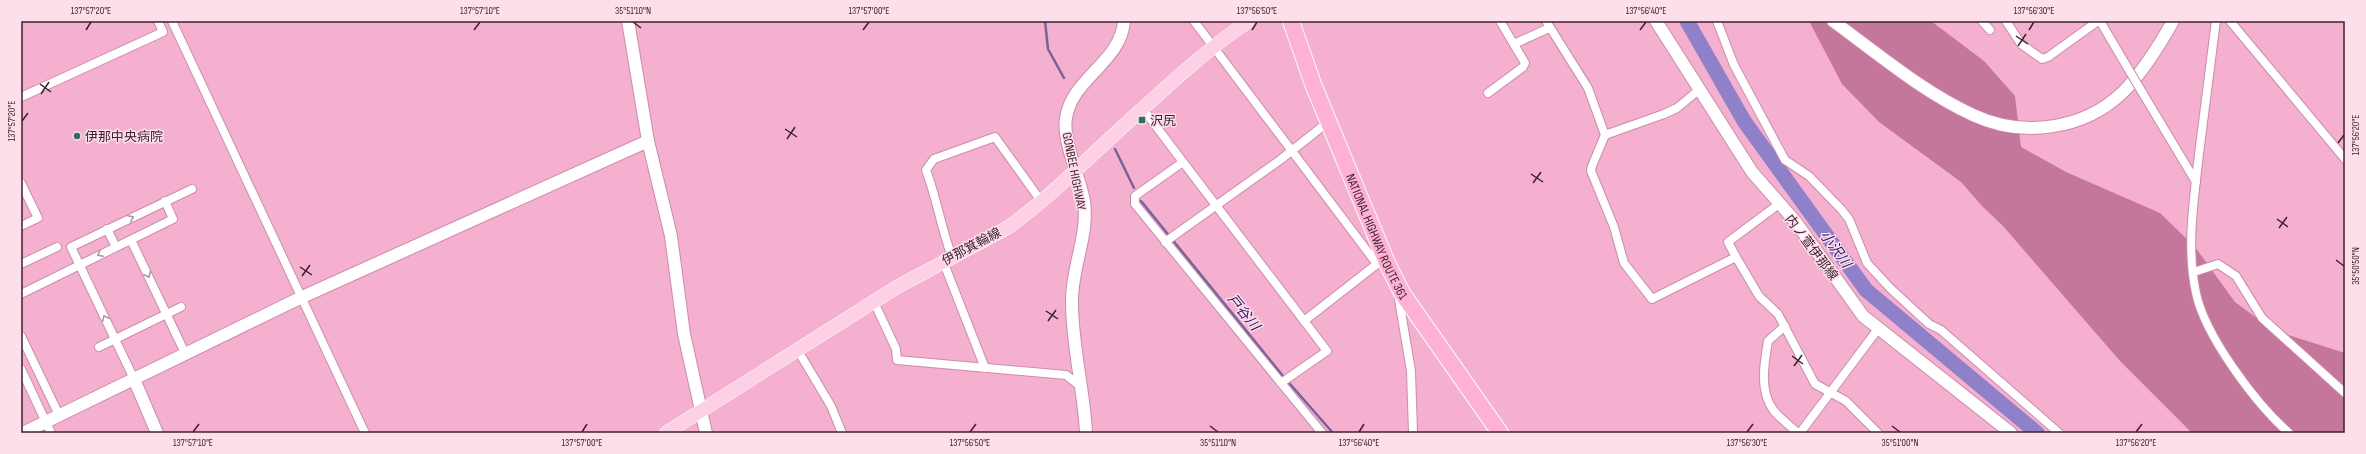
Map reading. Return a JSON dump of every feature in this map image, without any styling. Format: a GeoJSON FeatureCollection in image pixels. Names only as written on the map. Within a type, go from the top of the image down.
{"type":"FeatureCollection","features":[{"type":"Feature","properties":{"kind":"highway","name":"NATIONAL HIGHWAY ROUTE 361"},"geometry":{"type":"LineString","coordinates":[[1291,21],[1298,44],[1382,264],[1500,433]]}},
{"type":"Feature","properties":{"kind":"main road","name":"伊那箕輪線"},"geometry":{"type":"LineString","coordinates":[[666,433],[700,410],[874,302],[947,259],[1007,228],[1077,171],[1212,47],[1249,21]]}},
{"type":"Feature","properties":{"kind":"street"},"geometry":{"type":"LineString","coordinates":[[21,97],[163,32],[158,21]]}},
{"type":"Feature","properties":{"kind":"street"},"geometry":{"type":"LineString","coordinates":[[172,21],[300,298],[365,433]]}},
{"type":"Feature","properties":{"kind":"street"},"geometry":{"type":"LineString","coordinates":[[628,21],[648,141],[671,236],[684,334],[706,433]]}},
{"type":"Feature","properties":{"kind":"street","name":"GONBEE HIGHWAY"},"geometry":{"type":"LineString","coordinates":[[1086,433],[1072,305],[1072,283],[1085,224],[1084,201],[1069,143],[1065,120],[1067,111],[1078,91],[1116,47],[1123,30],[1124,21]]}},
{"type":"Feature","properties":{"kind":"street"},"geometry":{"type":"LineString","coordinates":[[1194,21],[1212,47],[1382,264],[1304,321]]}},
{"type":"Feature","properties":{"kind":"street"},"geometry":{"type":"LineString","coordinates":[[1488,93],[1523,67],[1524,59],[1500,21]]}},
{"type":"Feature","properties":{"kind":"street","name":"内ノ萱伊那線"},"geometry":{"type":"LineString","coordinates":[[1656,21],[1752,172],[1795,222],[1851,301],[1878,329],[1948,381],[2011,433]]}},
{"type":"Feature","properties":{"kind":"street"},"geometry":{"type":"LineString","coordinates":[[1717,21],[1734,65],[1775,144],[1785,160],[1809,176],[1849,220],[1867,263],[1890,288],[1930,324],[1941,330],[2059,433]]}},
{"type":"Feature","properties":{"kind":"street"},"geometry":{"type":"LineString","coordinates":[[1833,21],[1949,102],[1973,116],[1998,124],[2024,128],[2047,128],[2069,122],[2092,113],[2114,100],[2142,69],[2173,21]]}},
{"type":"Feature","properties":{"kind":"street"},"geometry":{"type":"LineString","coordinates":[[1982,21],[1990,30]]}},
{"type":"Feature","properties":{"kind":"street"},"geometry":{"type":"LineString","coordinates":[[2006,21],[2021,44],[2042,59],[2048,57],[2099,21],[2196,182]]}},
{"type":"Feature","properties":{"kind":"street"},"geometry":{"type":"LineString","coordinates":[[2216,21],[2196,182],[2190,250],[2202,312],[2223,350],[2272,418],[2289,433]]}},
{"type":"Feature","properties":{"kind":"street"},"geometry":{"type":"LineString","coordinates":[[2230,21],[2345,158]]}},
{"type":"Feature","properties":{"kind":"street"},"geometry":{"type":"LineString","coordinates":[[1514,44],[1547,24],[1588,88],[1605,136],[1592,171],[1614,227],[1624,263],[1652,299],[1736,257]]}},
{"type":"Feature","properties":{"kind":"street"},"geometry":{"type":"LineString","coordinates":[[1605,136],[1677,108],[1700,89]]}},
{"type":"Feature","properties":{"kind":"street"},"geometry":{"type":"LineString","coordinates":[[1143,109],[1327,351],[1284,381]]}},
{"type":"Feature","properties":{"kind":"street"},"geometry":{"type":"LineString","coordinates":[[1168,240],[1280,160],[1328,122]]}},
{"type":"Feature","properties":{"kind":"street"},"geometry":{"type":"LineString","coordinates":[[985,368],[947,259],[936,198],[926,170],[934,159],[995,137],[1041,201]]}},
{"type":"Feature","properties":{"kind":"street"},"geometry":{"type":"LineString","coordinates":[[23,433],[48,428],[59,416],[185,353],[300,298],[648,141]]}},
{"type":"Feature","properties":{"kind":"street"},"geometry":{"type":"LineString","coordinates":[[1183,162],[1135,196],[1135,204],[1168,240],[1284,381],[1322,433]]}},
{"type":"Feature","properties":{"kind":"street"},"geometry":{"type":"LineString","coordinates":[[21,183],[38,218],[21,226]]}},
{"type":"Feature","properties":{"kind":"street"},"geometry":{"type":"LineString","coordinates":[[157,433],[134,379],[71,247],[192,189]]}},
{"type":"Feature","properties":{"kind":"street"},"geometry":{"type":"LineString","coordinates":[[21,294],[173,219],[165,202]]}},
{"type":"Feature","properties":{"kind":"street"},"geometry":{"type":"LineString","coordinates":[[1779,204],[1728,242],[1754,289],[1778,314],[1815,384],[1853,406],[1878,433]]}},
{"type":"Feature","properties":{"kind":"street"},"geometry":{"type":"LineString","coordinates":[[107,229],[116,247]]}},
{"type":"Feature","properties":{"kind":"street"},"geometry":{"type":"LineString","coordinates":[[131,240],[185,353]]}},
{"type":"Feature","properties":{"kind":"street"},"geometry":{"type":"LineString","coordinates":[[21,264],[57,247]]}},
{"type":"Feature","properties":{"kind":"street"},"geometry":{"type":"LineString","coordinates":[[2194,272],[2218,264],[2236,276],[2262,318],[2345,393]]}},
{"type":"Feature","properties":{"kind":"street"},"geometry":{"type":"LineString","coordinates":[[1402,293],[1399,300],[1411,371],[1413,433]]}},
{"type":"Feature","properties":{"kind":"street"},"geometry":{"type":"LineString","coordinates":[[874,302],[896,349],[897,360],[1066,375],[1080,386]]}},
{"type":"Feature","properties":{"kind":"street"},"geometry":{"type":"LineString","coordinates":[[99,347],[181,307]]}},
{"type":"Feature","properties":{"kind":"street"},"geometry":{"type":"LineString","coordinates":[[1785,326],[1768,341],[1763,377],[1770,403],[1774,411],[1799,433],[1831,393],[1878,329]]}},
{"type":"Feature","properties":{"kind":"street"},"geometry":{"type":"LineString","coordinates":[[21,336],[59,416]]}},
{"type":"Feature","properties":{"kind":"street"},"geometry":{"type":"LineString","coordinates":[[797,349],[831,406],[842,433]]}},
{"type":"Feature","properties":{"kind":"street"},"geometry":{"type":"LineString","coordinates":[[21,369],[48,428]]}},
{"type":"Feature","properties":{"kind":"shaded area"},"geometry":{"type":"Polygon","coordinates":[[[1809,21],[1931,21],[1984,61],[2015,96],[2021,147],[2066,172],[2160,213],[2195,247],[2235,302],[2273,330],[2345,353],[2345,433],[2192,433],[2120,361],[2003,226],[1982,206],[1961,182],[1879,122],[1842,84],[1809,21]]]}},
{"type":"Feature","properties":{"kind":"waterway","name":"戸谷川"},"geometry":{"type":"LineString","coordinates":[[1045,21],[1048,49],[1064,78]]}},
{"type":"Feature","properties":{"kind":"waterway","name":"小沢川"},"geometry":{"type":"LineString","coordinates":[[1687,21],[1744,121],[1866,290],[2037,433]]}},
{"type":"Feature","properties":{"kind":"waterway","name":"戸谷川"},"geometry":{"type":"LineString","coordinates":[[1115,149],[1134,188]]}},
{"type":"Feature","properties":{"kind":"waterway","name":"戸谷川"},"geometry":{"type":"LineString","coordinates":[[1141,201],[1283,376],[1333,433]]}},
{"type":"Feature","properties":{"kind":"place","name":"沢尻"},"geometry":{"type":"Point","coordinates":[1142,120]}},
{"type":"Feature","properties":{"kind":"place","name":"伊那中央病院"},"geometry":{"type":"Point","coordinates":[77,136]}}]}
